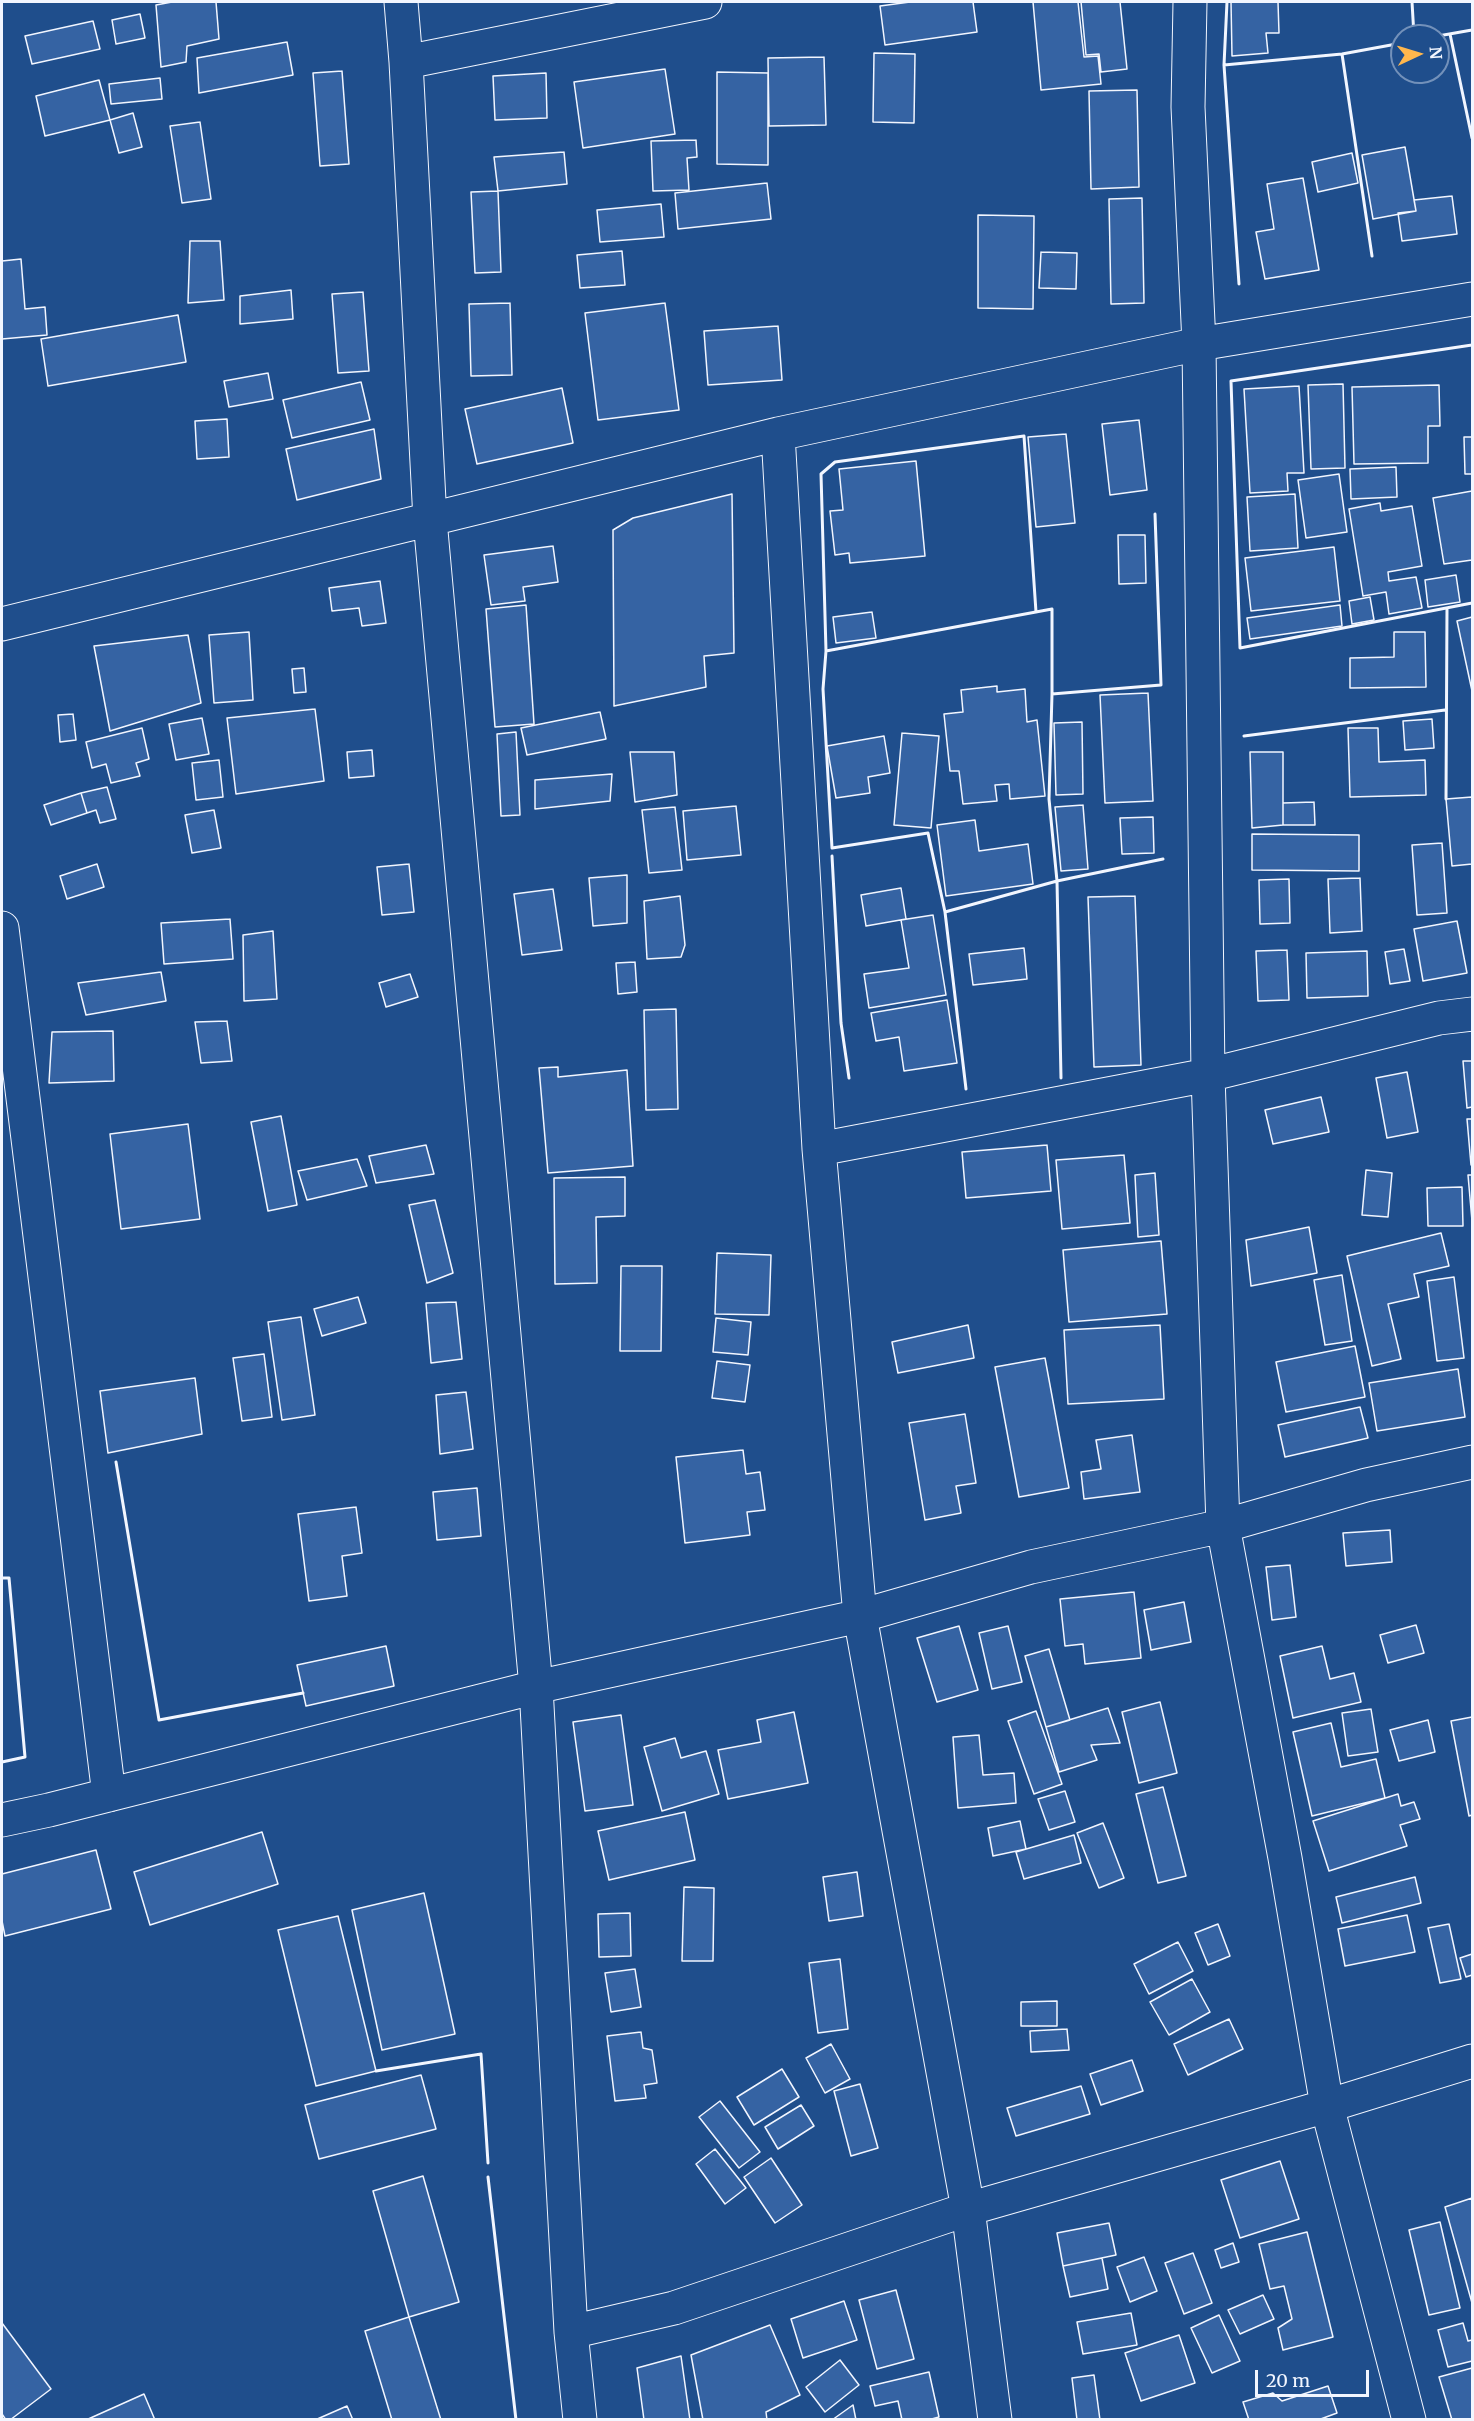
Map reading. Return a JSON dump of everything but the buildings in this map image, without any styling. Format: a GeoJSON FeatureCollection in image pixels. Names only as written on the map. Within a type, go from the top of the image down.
{"type":"FeatureCollection","features":[{"type":"Feature","properties":{"kind":"street"},"geometry":{"type":"LineString","coordinates":[[401,2],[430,520],[536,1687],[572,2332],[580,2420]]}},
{"type":"Feature","properties":{"kind":"street"},"geometry":{"type":"LineString","coordinates":[[406,62],[705,2]]}},
{"type":"Feature","properties":{"kind":"street"},"geometry":{"type":"LineString","coordinates":[[1190,2],[1188,107],[1198,344],[1208,1075],[1223,1526],[1285,1858],[1328,2106],[1409,2420]]}},
{"type":"Feature","properties":{"kind":"street"},"geometry":{"type":"LineString","coordinates":[[2,624],[778,434],[1198,344],[1473,299]]}},
{"type":"Feature","properties":{"kind":"street"},"geometry":{"type":"LineString","coordinates":[[778,434],[819,1149],[860,1616],[968,2209],[995,2420]]}},
{"type":"Feature","properties":{"kind":"street"},"geometry":{"type":"LineString","coordinates":[[2,928],[109,1795]]}},
{"type":"Feature","properties":{"kind":"street"},"geometry":{"type":"LineString","coordinates":[[819,1149],[1208,1075],[1440,1018],[1473,1014]]}},
{"type":"Feature","properties":{"kind":"street"},"geometry":{"type":"LineString","coordinates":[[2,1820],[536,1687],[860,1616],[1031,1567],[1223,1526],[1366,1485],[1473,1462]]}},
{"type":"Feature","properties":{"kind":"street"},"geometry":{"type":"LineString","coordinates":[[572,2332],[674,2308],[968,2209],[1328,2106],[1473,2061]]}},
{"type":"Feature","properties":{"kind":"wall"},"geometry":{"type":"LineString","coordinates":[[1227,2],[1224,65],[1239,284]]}},
{"type":"Feature","properties":{"kind":"wall"},"geometry":{"type":"LineString","coordinates":[[1412,2],[1413,24]]}},
{"type":"Feature","properties":{"kind":"wall"},"geometry":{"type":"LineString","coordinates":[[1450,34],[1472,30]]}},
{"type":"Feature","properties":{"kind":"wall"},"geometry":{"type":"LineString","coordinates":[[1450,34],[1472,138]]}},
{"type":"Feature","properties":{"kind":"wall"},"geometry":{"type":"LineString","coordinates":[[1224,65],[1342,54],[1390,45]]}},
{"type":"Feature","properties":{"kind":"wall"},"geometry":{"type":"LineString","coordinates":[[1342,54],[1372,256]]}},
{"type":"Feature","properties":{"kind":"wall"},"geometry":{"type":"LineString","coordinates":[[1472,345],[1231,381],[1240,648],[1472,603]]}},
{"type":"Feature","properties":{"kind":"wall"},"geometry":{"type":"LineString","coordinates":[[945,912],[928,833],[832,848],[823,689],[826,651],[821,474],[835,462],[1024,436],[1036,612]]}},
{"type":"Feature","properties":{"kind":"wall"},"geometry":{"type":"LineString","coordinates":[[826,651],[1052,609],[1052,694],[1161,685],[1155,514]]}},
{"type":"Feature","properties":{"kind":"wall"},"geometry":{"type":"LineString","coordinates":[[1446,799],[1447,608]]}},
{"type":"Feature","properties":{"kind":"wall"},"geometry":{"type":"LineString","coordinates":[[1052,694],[1049,799],[1057,881],[1061,1078]]}},
{"type":"Feature","properties":{"kind":"wall"},"geometry":{"type":"LineString","coordinates":[[1244,736],[1445,710]]}},
{"type":"Feature","properties":{"kind":"wall"},"geometry":{"type":"LineString","coordinates":[[832,856],[841,1023],[849,1078]]}},
{"type":"Feature","properties":{"kind":"wall"},"geometry":{"type":"LineString","coordinates":[[966,1089],[945,912],[1057,881],[1163,859]]}},
{"type":"Feature","properties":{"kind":"wall"},"geometry":{"type":"LineString","coordinates":[[116,1462],[159,1720],[303,1693]]}},
{"type":"Feature","properties":{"kind":"wall"},"geometry":{"type":"LineString","coordinates":[[2,1578],[9,1578],[25,1757],[2,1762]]}},
{"type":"Feature","properties":{"kind":"wall"},"geometry":{"type":"LineString","coordinates":[[376,2071],[481,2054],[488,2163]]}},
{"type":"Feature","properties":{"kind":"wall"},"geometry":{"type":"LineString","coordinates":[[488,2177],[516,2420]]}}]}
